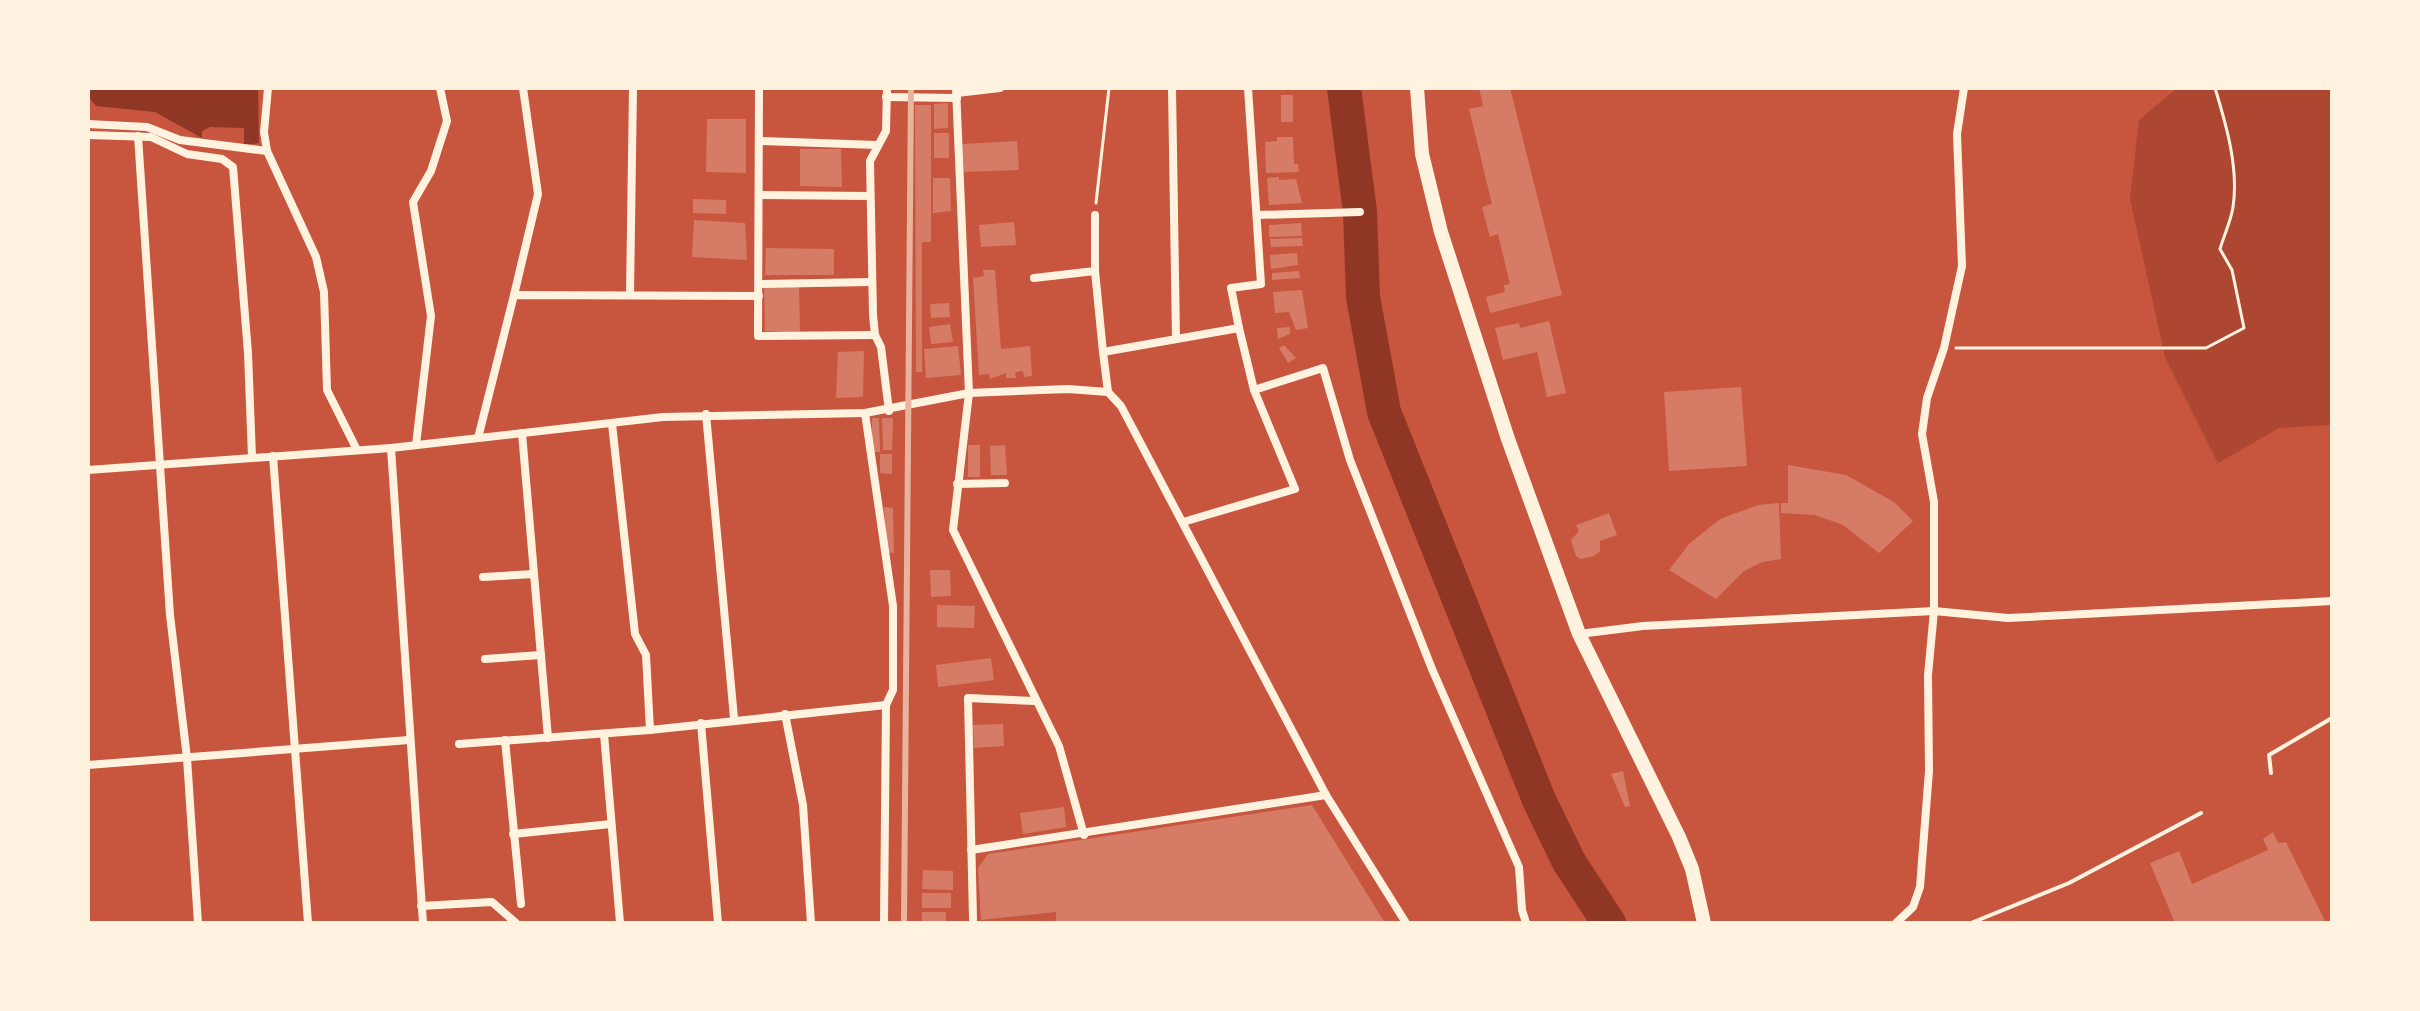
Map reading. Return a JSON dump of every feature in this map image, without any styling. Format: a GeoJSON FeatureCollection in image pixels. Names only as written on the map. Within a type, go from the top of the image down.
{"type":"FeatureCollection","features":[{"type":"Feature","properties":{"kind":"highway"},"geometry":{"type":"LineString","coordinates":[[1417,88],[1422,154],[1441,232],[1508,439],[1579,634],[1692,869],[1704,923]]}},
{"type":"Feature","properties":{"kind":"street"},"geometry":{"type":"LineString","coordinates":[[268,88],[264,132],[267,151],[316,257],[324,292],[327,390],[357,450]]}},
{"type":"Feature","properties":{"kind":"street"},"geometry":{"type":"LineString","coordinates":[[416,445],[431,316],[413,202],[431,171],[447,121],[440,88]]}},
{"type":"Feature","properties":{"kind":"street"},"geometry":{"type":"LineString","coordinates":[[478,438],[538,194],[523,88]]}},
{"type":"Feature","properties":{"kind":"street"},"geometry":{"type":"LineString","coordinates":[[630,295],[633,88]]}},
{"type":"Feature","properties":{"kind":"street"},"geometry":{"type":"LineString","coordinates":[[759,88],[758,336],[875,335]]}},
{"type":"Feature","properties":{"kind":"street"},"geometry":{"type":"LineString","coordinates":[[889,411],[881,347],[875,335],[870,196],[870,161],[886,131],[886,92],[957,93],[1000,88]]}},
{"type":"Feature","properties":{"kind":"street"},"geometry":{"type":"LineString","coordinates":[[1172,88],[1176,338]]}},
{"type":"Feature","properties":{"kind":"street"},"geometry":{"type":"LineString","coordinates":[[1183,522],[1295,489],[1254,390],[1231,288],[1261,284],[1246,88]]}},
{"type":"Feature","properties":{"kind":"street"},"geometry":{"type":"LineString","coordinates":[[1896,923],[1913,907],[1920,887],[1929,771],[1928,675],[1934,611],[1934,502],[1922,434],[1927,398],[1944,348],[1962,266],[1957,134],[1964,88]]}},
{"type":"Feature","properties":{"kind":"street"},"geometry":{"type":"LineString","coordinates":[[957,93],[969,393],[953,530],[1059,746],[1084,835]]}},
{"type":"Feature","properties":{"kind":"street"},"geometry":{"type":"LineString","coordinates":[[88,124],[147,127],[180,140],[267,151]]}},
{"type":"Feature","properties":{"kind":"street"},"geometry":{"type":"LineString","coordinates":[[88,135],[151,137],[187,154],[222,159],[233,167],[248,353],[252,457]]}},
{"type":"Feature","properties":{"kind":"street"},"geometry":{"type":"LineString","coordinates":[[138,136],[170,615],[187,758],[198,923]]}},
{"type":"Feature","properties":{"kind":"street"},"geometry":{"type":"LineString","coordinates":[[759,141],[877,145]]}},
{"type":"Feature","properties":{"kind":"street"},"geometry":{"type":"LineString","coordinates":[[759,195],[870,196]]}},
{"type":"Feature","properties":{"kind":"street"},"geometry":{"type":"LineString","coordinates":[[1258,215],[1360,212]]}},
{"type":"Feature","properties":{"kind":"street"},"geometry":{"type":"LineString","coordinates":[[1095,215],[1095,271],[1108,392],[1121,406],[1326,795],[1406,923]]}},
{"type":"Feature","properties":{"kind":"street"},"geometry":{"type":"LineString","coordinates":[[1034,278],[1095,271]]}},
{"type":"Feature","properties":{"kind":"street"},"geometry":{"type":"LineString","coordinates":[[759,284],[872,282]]}},
{"type":"Feature","properties":{"kind":"street"},"geometry":{"type":"LineString","coordinates":[[514,295],[759,296]]}},
{"type":"Feature","properties":{"kind":"street"},"geometry":{"type":"LineString","coordinates":[[1103,352],[1239,328]]}},
{"type":"Feature","properties":{"kind":"street"},"geometry":{"type":"LineString","coordinates":[[1254,390],[1323,368],[1350,460],[1432,669],[1519,867],[1526,923]]}},
{"type":"Feature","properties":{"kind":"street"},"geometry":{"type":"LineString","coordinates":[[88,470],[391,448],[706,414],[889,411],[969,393],[1068,389],[1108,392]]}},
{"type":"Feature","properties":{"kind":"street"},"geometry":{"type":"LineString","coordinates":[[865,413],[893,606],[893,690],[886,705],[884,923]]}},
{"type":"Feature","properties":{"kind":"street"},"geometry":{"type":"LineString","coordinates":[[706,414],[734,718]]}},
{"type":"Feature","properties":{"kind":"street"},"geometry":{"type":"LineString","coordinates":[[612,424],[635,634],[646,655],[650,730]]}},
{"type":"Feature","properties":{"kind":"street"},"geometry":{"type":"LineString","coordinates":[[522,433],[548,738]]}},
{"type":"Feature","properties":{"kind":"street"},"geometry":{"type":"LineString","coordinates":[[391,448],[423,923]]}},
{"type":"Feature","properties":{"kind":"street"},"geometry":{"type":"LineString","coordinates":[[273,456],[308,923]]}},
{"type":"Feature","properties":{"kind":"street"},"geometry":{"type":"LineString","coordinates":[[957,484],[1005,483]]}},
{"type":"Feature","properties":{"kind":"street"},"geometry":{"type":"LineString","coordinates":[[483,577],[534,574]]}},
{"type":"Feature","properties":{"kind":"street"},"geometry":{"type":"LineString","coordinates":[[1579,634],[1643,626],[1934,611],[2008,618],[2332,601]]}},
{"type":"Feature","properties":{"kind":"street"},"geometry":{"type":"LineString","coordinates":[[485,659],[541,655]]}},
{"type":"Feature","properties":{"kind":"street"},"geometry":{"type":"LineString","coordinates":[[973,919],[968,698],[1035,701]]}},
{"type":"Feature","properties":{"kind":"street"},"geometry":{"type":"LineString","coordinates":[[459,744],[650,730],[734,718],[886,705]]}},
{"type":"Feature","properties":{"kind":"street"},"geometry":{"type":"LineString","coordinates":[[785,714],[803,805],[811,923]]}},
{"type":"Feature","properties":{"kind":"street"},"geometry":{"type":"LineString","coordinates":[[701,723],[718,923]]}},
{"type":"Feature","properties":{"kind":"street"},"geometry":{"type":"LineString","coordinates":[[604,734],[620,923]]}},
{"type":"Feature","properties":{"kind":"street"},"geometry":{"type":"LineString","coordinates":[[88,765],[409,740]]}},
{"type":"Feature","properties":{"kind":"street"},"geometry":{"type":"LineString","coordinates":[[505,740],[521,904]]}},
{"type":"Feature","properties":{"kind":"street"},"geometry":{"type":"LineString","coordinates":[[971,850],[1084,835],[1326,795]]}},
{"type":"Feature","properties":{"kind":"street"},"geometry":{"type":"LineString","coordinates":[[513,834],[611,824]]}},
{"type":"Feature","properties":{"kind":"street"},"geometry":{"type":"LineString","coordinates":[[421,906],[492,902],[516,923]]}},
{"type":"Feature","properties":{"kind":"lane"},"geometry":{"type":"LineString","coordinates":[[2271,773],[2269,755],[2332,718]]}},
{"type":"Feature","properties":{"kind":"lane"},"geometry":{"type":"LineString","coordinates":[[1971,923],[2069,883],[2201,813]]}},
{"type":"Feature","properties":{"kind":"path"},"geometry":{"type":"LineString","coordinates":[[1095,215],[1109,88]]}},
{"type":"Feature","properties":{"kind":"path"},"geometry":{"type":"LineString","coordinates":[[1944,348],[2206,348],[2244,328],[2232,270],[2220,249],[2234,206],[2233,171],[2227,128],[2215,88]]}},
{"type":"Feature","properties":{"kind":"shaded area"},"geometry":{"type":"Polygon","coordinates":[[[88,88],[258,88],[259,143],[244,145],[244,128],[210,127],[202,131],[202,138],[155,112],[96,106],[88,96],[88,88]]]}},
{"type":"Feature","properties":{"kind":"shaded area"},"geometry":{"type":"Polygon","coordinates":[[[2177,88],[2332,88],[2332,425],[2279,428],[2218,463],[2165,357],[2130,199],[2139,120],[2177,88]]]}},
{"type":"Feature","properties":{"kind":"building"},"geometry":{"type":"Polygon","coordinates":[[[1479,88],[1510,88],[1562,295],[1490,313],[1486,297],[1505,292],[1504,285],[1510,284],[1498,234],[1490,237],[1482,207],[1492,204],[1469,109],[1483,106],[1479,88]]]}},
{"type":"Feature","properties":{"kind":"building"},"geometry":{"type":"Polygon","coordinates":[[[1281,95],[1293,95],[1293,122],[1281,122],[1281,95]]]}},
{"type":"Feature","properties":{"kind":"building"},"geometry":{"type":"Polygon","coordinates":[[[948,103],[948,128],[934,129],[934,104],[948,103]]]}},
{"type":"Feature","properties":{"kind":"building"},"geometry":{"type":"Polygon","coordinates":[[[915,105],[931,105],[931,242],[922,242],[922,372],[916,372],[915,105]]]}},
{"type":"Feature","properties":{"kind":"building"},"geometry":{"type":"Polygon","coordinates":[[[707,119],[746,119],[746,173],[706,172],[707,119]]]}},
{"type":"Feature","properties":{"kind":"building"},"geometry":{"type":"Polygon","coordinates":[[[934,133],[949,133],[949,158],[934,158],[934,133]]]}},
{"type":"Feature","properties":{"kind":"building"},"geometry":{"type":"Polygon","coordinates":[[[1277,137],[1293,137],[1294,164],[1298,164],[1299,172],[1266,173],[1265,142],[1277,141],[1277,137]]]}},
{"type":"Feature","properties":{"kind":"building"},"geometry":{"type":"Polygon","coordinates":[[[1017,141],[1019,170],[964,172],[962,144],[1017,141]]]}},
{"type":"Feature","properties":{"kind":"building"},"geometry":{"type":"Polygon","coordinates":[[[800,149],[841,149],[842,187],[800,186],[800,149]]]}},
{"type":"Feature","properties":{"kind":"building"},"geometry":{"type":"Polygon","coordinates":[[[1279,177],[1279,180],[1296,179],[1302,203],[1269,205],[1267,178],[1279,177]]]}},
{"type":"Feature","properties":{"kind":"building"},"geometry":{"type":"Polygon","coordinates":[[[933,178],[950,178],[951,211],[933,213],[933,178]]]}},
{"type":"Feature","properties":{"kind":"building"},"geometry":{"type":"Polygon","coordinates":[[[693,199],[726,200],[726,214],[693,213],[693,199]]]}},
{"type":"Feature","properties":{"kind":"building"},"geometry":{"type":"Polygon","coordinates":[[[694,220],[745,223],[747,260],[692,257],[694,220]]]}},
{"type":"Feature","properties":{"kind":"building"},"geometry":{"type":"Polygon","coordinates":[[[1014,222],[1016,245],[981,247],[979,225],[1014,222]]]}},
{"type":"Feature","properties":{"kind":"building"},"geometry":{"type":"Polygon","coordinates":[[[1301,223],[1302,236],[1269,237],[1269,225],[1301,223]]]}},
{"type":"Feature","properties":{"kind":"building"},"geometry":{"type":"Polygon","coordinates":[[[1302,238],[1303,246],[1271,247],[1270,239],[1302,238]]]}},
{"type":"Feature","properties":{"kind":"building"},"geometry":{"type":"Polygon","coordinates":[[[766,248],[834,249],[834,275],[765,275],[766,248]]]}},
{"type":"Feature","properties":{"kind":"building"},"geometry":{"type":"Polygon","coordinates":[[[1297,253],[1298,265],[1271,269],[1270,255],[1297,253]]]}},
{"type":"Feature","properties":{"kind":"building"},"geometry":{"type":"Polygon","coordinates":[[[983,270],[995,270],[1001,349],[1030,346],[1032,376],[1024,377],[1023,371],[1015,372],[1016,378],[1006,378],[1006,373],[990,379],[989,374],[979,375],[973,278],[984,276],[983,270]]]}},
{"type":"Feature","properties":{"kind":"building"},"geometry":{"type":"Polygon","coordinates":[[[1299,271],[1300,278],[1272,280],[1272,273],[1299,271]]]}},
{"type":"Feature","properties":{"kind":"building"},"geometry":{"type":"Polygon","coordinates":[[[764,285],[799,285],[800,333],[765,331],[764,285]]]}},
{"type":"Feature","properties":{"kind":"building"},"geometry":{"type":"Polygon","coordinates":[[[1302,290],[1308,328],[1296,330],[1289,312],[1275,313],[1273,292],[1302,290]]]}},
{"type":"Feature","properties":{"kind":"building"},"geometry":{"type":"Polygon","coordinates":[[[949,303],[950,317],[931,318],[930,304],[949,303]]]}},
{"type":"Feature","properties":{"kind":"building"},"geometry":{"type":"Polygon","coordinates":[[[1549,321],[1566,393],[1547,397],[1537,352],[1503,360],[1495,328],[1519,323],[1520,328],[1549,321]]]}},
{"type":"Feature","properties":{"kind":"building"},"geometry":{"type":"Polygon","coordinates":[[[950,324],[953,342],[931,344],[929,327],[950,324]]]}},
{"type":"Feature","properties":{"kind":"building"},"geometry":{"type":"Polygon","coordinates":[[[1290,327],[1290,334],[1278,339],[1277,328],[1290,327]]]}},
{"type":"Feature","properties":{"kind":"building"},"geometry":{"type":"Polygon","coordinates":[[[1284,345],[1296,358],[1288,363],[1279,348],[1284,345]]]}},
{"type":"Feature","properties":{"kind":"building"},"geometry":{"type":"Polygon","coordinates":[[[958,346],[961,375],[926,378],[924,349],[958,346]]]}},
{"type":"Feature","properties":{"kind":"building"},"geometry":{"type":"Polygon","coordinates":[[[864,351],[863,397],[836,398],[838,352],[864,351]]]}},
{"type":"Feature","properties":{"kind":"building"},"geometry":{"type":"Polygon","coordinates":[[[1741,387],[1747,466],[1669,471],[1664,392],[1741,387]]]}},
{"type":"Feature","properties":{"kind":"building"},"geometry":{"type":"Polygon","coordinates":[[[872,418],[879,418],[880,452],[872,452],[872,418]]]}},
{"type":"Feature","properties":{"kind":"building"},"geometry":{"type":"Polygon","coordinates":[[[882,418],[893,418],[892,450],[883,450],[882,418]]]}},
{"type":"Feature","properties":{"kind":"building"},"geometry":{"type":"Polygon","coordinates":[[[968,445],[980,445],[980,477],[968,477],[968,445]]]}},
{"type":"Feature","properties":{"kind":"building"},"geometry":{"type":"Polygon","coordinates":[[[1005,445],[1007,475],[991,475],[990,446],[1005,445]]]}},
{"type":"Feature","properties":{"kind":"building"},"geometry":{"type":"Polygon","coordinates":[[[880,454],[892,454],[892,474],[880,473],[880,454]]]}},
{"type":"Feature","properties":{"kind":"building"},"geometry":{"type":"Polygon","coordinates":[[[1788,465],[1846,475],[1894,502],[1913,521],[1879,553],[1843,525],[1815,515],[1781,513],[1781,503],[1788,503],[1788,465]]]}},
{"type":"Feature","properties":{"kind":"building"},"geometry":{"type":"Polygon","coordinates":[[[1779,503],[1781,559],[1762,562],[1744,571],[1716,599],[1669,570],[1689,544],[1720,519],[1758,505],[1779,503]]]}},
{"type":"Feature","properties":{"kind":"building"},"geometry":{"type":"Polygon","coordinates":[[[884,507],[893,508],[894,553],[887,552],[884,507]]]}},
{"type":"Feature","properties":{"kind":"building"},"geometry":{"type":"Polygon","coordinates":[[[1609,513],[1617,535],[1600,541],[1600,551],[1594,556],[1581,559],[1576,556],[1571,540],[1579,531],[1576,525],[1609,513]]]}},
{"type":"Feature","properties":{"kind":"building"},"geometry":{"type":"Polygon","coordinates":[[[930,570],[950,570],[951,596],[931,597],[930,570]]]}},
{"type":"Feature","properties":{"kind":"building"},"geometry":{"type":"Polygon","coordinates":[[[937,605],[975,606],[974,628],[937,627],[937,605]]]}},
{"type":"Feature","properties":{"kind":"building"},"geometry":{"type":"Polygon","coordinates":[[[991,658],[994,680],[938,687],[936,665],[991,658]]]}},
{"type":"Feature","properties":{"kind":"building"},"geometry":{"type":"Polygon","coordinates":[[[1003,724],[1004,746],[974,748],[973,725],[1003,724]]]}},
{"type":"Feature","properties":{"kind":"building"},"geometry":{"type":"Polygon","coordinates":[[[1623,771],[1630,806],[1625,807],[1611,774],[1623,771]]]}},
{"type":"Feature","properties":{"kind":"building"},"geometry":{"type":"Polygon","coordinates":[[[1312,805],[1385,923],[1056,923],[1056,912],[981,920],[978,868],[988,854],[1312,805]]]}},
{"type":"Feature","properties":{"kind":"building"},"geometry":{"type":"Polygon","coordinates":[[[1064,807],[1066,827],[1023,834],[1020,813],[1064,807]]]}},
{"type":"Feature","properties":{"kind":"building"},"geometry":{"type":"Polygon","coordinates":[[[2273,832],[2278,843],[2286,842],[2326,923],[2175,923],[2150,863],[2179,851],[2192,884],[2268,850],[2263,839],[2273,832]]]}},
{"type":"Feature","properties":{"kind":"building"},"geometry":{"type":"Polygon","coordinates":[[[923,870],[953,871],[953,890],[922,889],[923,870]]]}},
{"type":"Feature","properties":{"kind":"building"},"geometry":{"type":"Polygon","coordinates":[[[922,893],[951,893],[951,908],[922,908],[922,893]]]}},
{"type":"Feature","properties":{"kind":"building"},"geometry":{"type":"Polygon","coordinates":[[[922,912],[946,912],[946,923],[922,923],[922,912]]]}},
{"type":"Feature","properties":{"kind":"waterway"},"geometry":{"type":"LineString","coordinates":[[1344,88],[1360,212],[1363,297],[1384,412],[1539,800],[1569,862],[1609,923]]}},
{"type":"Feature","properties":{"kind":"railway"},"geometry":{"type":"LineString","coordinates":[[904,923],[911,88]]}}]}
